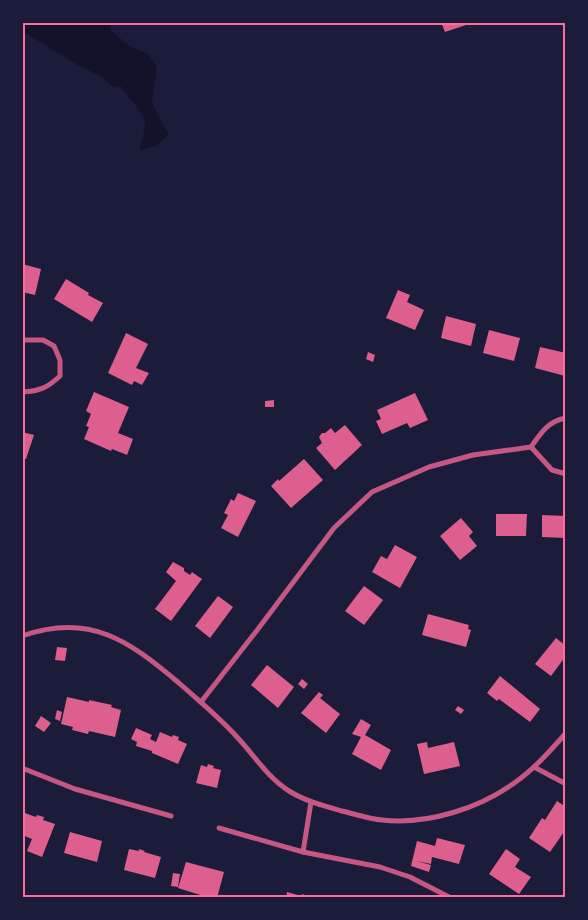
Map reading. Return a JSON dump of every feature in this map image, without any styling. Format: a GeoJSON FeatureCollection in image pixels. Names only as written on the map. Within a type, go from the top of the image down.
{"type":"FeatureCollection","features":[{"type":"Feature","properties":{"kind":"street"},"geometry":{"type":"LineString","coordinates":[[22,340],[43,340],[54,346],[60,360],[60,376],[52,384],[38,392],[22,392]]}},
{"type":"Feature","properties":{"kind":"street"},"geometry":{"type":"LineString","coordinates":[[201,702],[334,528],[372,492],[429,467],[473,455],[531,447],[543,429],[557,420],[566,418]]}},
{"type":"Feature","properties":{"kind":"street"},"geometry":{"type":"LineString","coordinates":[[531,447],[552,470],[566,474]]}},
{"type":"Feature","properties":{"kind":"street"},"geometry":{"type":"LineString","coordinates":[[22,636],[65,627],[85,628],[115,638],[146,656],[201,702],[236,736],[271,776],[288,791],[311,802],[381,820],[406,821],[438,817],[489,798],[517,782],[566,733]]}},
{"type":"Feature","properties":{"kind":"street"},"geometry":{"type":"LineString","coordinates":[[534,767],[566,784]]}},
{"type":"Feature","properties":{"kind":"street"},"geometry":{"type":"LineString","coordinates":[[22,768],[75,789],[171,816]]}},
{"type":"Feature","properties":{"kind":"street"},"geometry":{"type":"LineString","coordinates":[[303,852],[311,802]]}},
{"type":"Feature","properties":{"kind":"street"},"geometry":{"type":"LineString","coordinates":[[219,828],[303,852],[380,866],[410,877],[451,898]]}},
{"type":"Feature","properties":{"kind":"shaded area"},"geometry":{"type":"Polygon","coordinates":[[[22,23],[111,23],[110,30],[131,47],[148,54],[157,66],[152,102],[169,134],[157,145],[140,151],[145,126],[144,118],[121,86],[114,87],[100,76],[76,64],[24,32],[22,23]]]}},
{"type":"Feature","properties":{"kind":"building"},"geometry":{"type":"Polygon","coordinates":[[[441,22],[472,22],[472,23],[445,32],[441,22]]]}},
{"type":"Feature","properties":{"kind":"building"},"geometry":{"type":"Polygon","coordinates":[[[22,264],[41,269],[35,295],[22,292],[22,264]]]}},
{"type":"Feature","properties":{"kind":"building"},"geometry":{"type":"Polygon","coordinates":[[[66,279],[103,303],[92,322],[54,299],[66,279]]]}},
{"type":"Feature","properties":{"kind":"building"},"geometry":{"type":"Polygon","coordinates":[[[398,290],[410,295],[407,302],[424,310],[415,330],[386,318],[398,290]]]}},
{"type":"Feature","properties":{"kind":"building"},"geometry":{"type":"Polygon","coordinates":[[[446,316],[476,324],[471,346],[441,338],[446,316]]]}},
{"type":"Feature","properties":{"kind":"building"},"geometry":{"type":"Polygon","coordinates":[[[489,330],[520,338],[514,361],[483,353],[489,330]]]}},
{"type":"Feature","properties":{"kind":"building"},"geometry":{"type":"Polygon","coordinates":[[[126,333],[148,344],[136,368],[149,373],[142,385],[134,381],[132,385],[108,373],[126,333]]]}},
{"type":"Feature","properties":{"kind":"building"},"geometry":{"type":"Polygon","coordinates":[[[540,347],[566,353],[565,376],[535,368],[540,347]]]}},
{"type":"Feature","properties":{"kind":"building"},"geometry":{"type":"Polygon","coordinates":[[[368,352],[375,355],[373,362],[366,359],[368,352]]]}},
{"type":"Feature","properties":{"kind":"building"},"geometry":{"type":"Polygon","coordinates":[[[94,392],[129,407],[118,433],[133,439],[127,455],[112,449],[111,451],[84,439],[89,427],[86,426],[91,414],[86,411],[94,392]]]}},
{"type":"Feature","properties":{"kind":"building"},"geometry":{"type":"Polygon","coordinates":[[[415,393],[428,420],[410,428],[407,423],[382,434],[376,421],[381,419],[377,410],[415,393]]]}},
{"type":"Feature","properties":{"kind":"building"},"geometry":{"type":"Polygon","coordinates":[[[274,400],[274,407],[265,407],[265,401],[274,400]]]}},
{"type":"Feature","properties":{"kind":"building"},"geometry":{"type":"Polygon","coordinates":[[[345,425],[362,445],[335,470],[316,448],[322,443],[319,437],[322,433],[331,428],[335,433],[345,425]]]}},
{"type":"Feature","properties":{"kind":"building"},"geometry":{"type":"Polygon","coordinates":[[[22,432],[34,435],[26,459],[22,458],[22,432]]]}},
{"type":"Feature","properties":{"kind":"building"},"geometry":{"type":"Polygon","coordinates":[[[304,459],[323,480],[291,508],[271,486],[304,459]]]}},
{"type":"Feature","properties":{"kind":"building"},"geometry":{"type":"Polygon","coordinates":[[[238,493],[256,501],[238,537],[221,528],[228,515],[224,513],[231,499],[234,501],[238,493]]]}},
{"type":"Feature","properties":{"kind":"building"},"geometry":{"type":"Polygon","coordinates":[[[496,514],[527,514],[526,536],[496,536],[496,514]]]}},
{"type":"Feature","properties":{"kind":"building"},"geometry":{"type":"Polygon","coordinates":[[[542,515],[566,516],[566,538],[542,537],[542,515]]]}},
{"type":"Feature","properties":{"kind":"building"},"geometry":{"type":"Polygon","coordinates":[[[461,518],[473,532],[469,536],[477,546],[460,560],[440,536],[461,518]]]}},
{"type":"Feature","properties":{"kind":"building"},"geometry":{"type":"Polygon","coordinates":[[[395,545],[417,557],[400,588],[372,572],[381,556],[387,559],[395,545]]]}},
{"type":"Feature","properties":{"kind":"building"},"geometry":{"type":"Polygon","coordinates":[[[173,562],[184,568],[184,571],[190,575],[192,572],[202,579],[171,621],[155,609],[176,581],[166,572],[173,562]]]}},
{"type":"Feature","properties":{"kind":"building"},"geometry":{"type":"Polygon","coordinates":[[[364,586],[383,600],[364,625],[345,611],[364,586]]]}},
{"type":"Feature","properties":{"kind":"building"},"geometry":{"type":"Polygon","coordinates":[[[218,596],[233,607],[210,638],[195,626],[218,596]]]}},
{"type":"Feature","properties":{"kind":"building"},"geometry":{"type":"Polygon","coordinates":[[[428,614],[469,625],[468,629],[471,630],[466,647],[422,635],[428,614]]]}},
{"type":"Feature","properties":{"kind":"building"},"geometry":{"type":"Polygon","coordinates":[[[556,638],[566,646],[565,657],[551,676],[535,664],[556,638]]]}},
{"type":"Feature","properties":{"kind":"building"},"geometry":{"type":"Polygon","coordinates":[[[57,647],[67,648],[65,661],[55,660],[57,647]]]}},
{"type":"Feature","properties":{"kind":"building"},"geometry":{"type":"Polygon","coordinates":[[[267,665],[294,687],[278,708],[251,685],[267,665]]]}},
{"type":"Feature","properties":{"kind":"building"},"geometry":{"type":"Polygon","coordinates":[[[500,676],[540,709],[530,722],[499,699],[497,701],[487,693],[500,676]]]}},
{"type":"Feature","properties":{"kind":"building"},"geometry":{"type":"Polygon","coordinates":[[[302,679],[308,684],[304,689],[298,684],[302,679]]]}},
{"type":"Feature","properties":{"kind":"building"},"geometry":{"type":"Polygon","coordinates":[[[319,692],[323,695],[320,698],[340,714],[326,733],[301,713],[319,692]]]}},
{"type":"Feature","properties":{"kind":"building"},"geometry":{"type":"Polygon","coordinates":[[[67,697],[112,705],[111,707],[121,710],[115,737],[89,731],[88,734],[72,730],[73,727],[61,724],[67,697]]]}},
{"type":"Feature","properties":{"kind":"building"},"geometry":{"type":"Polygon","coordinates":[[[458,706],[464,710],[461,714],[455,710],[458,706]]]}},
{"type":"Feature","properties":{"kind":"building"},"geometry":{"type":"Polygon","coordinates":[[[57,710],[62,712],[60,721],[55,719],[57,710]]]}},
{"type":"Feature","properties":{"kind":"building"},"geometry":{"type":"Polygon","coordinates":[[[41,716],[51,723],[44,732],[35,726],[41,716]]]}},
{"type":"Feature","properties":{"kind":"building"},"geometry":{"type":"Polygon","coordinates":[[[361,719],[371,725],[365,735],[391,750],[381,770],[352,754],[361,737],[352,734],[361,719]]]}},
{"type":"Feature","properties":{"kind":"building"},"geometry":{"type":"Polygon","coordinates":[[[136,728],[152,735],[150,739],[156,742],[160,732],[172,737],[173,735],[179,737],[178,740],[187,744],[178,764],[152,753],[152,751],[136,746],[137,742],[131,739],[136,728]]]}},
{"type":"Feature","properties":{"kind":"building"},"geometry":{"type":"Polygon","coordinates":[[[427,742],[428,748],[454,742],[460,766],[424,774],[417,744],[427,742]]]}},
{"type":"Feature","properties":{"kind":"building"},"geometry":{"type":"Polygon","coordinates":[[[208,764],[214,766],[213,768],[221,770],[217,788],[196,783],[201,765],[207,767],[208,764]]]}},
{"type":"Feature","properties":{"kind":"building"},"geometry":{"type":"Polygon","coordinates":[[[557,801],[566,807],[566,829],[550,852],[529,838],[542,818],[545,820],[557,801]]]}},
{"type":"Feature","properties":{"kind":"building"},"geometry":{"type":"Polygon","coordinates":[[[22,812],[36,817],[37,815],[44,817],[43,820],[55,824],[42,857],[27,851],[32,839],[22,835],[22,812]]]}},
{"type":"Feature","properties":{"kind":"building"},"geometry":{"type":"Polygon","coordinates":[[[70,832],[102,841],[97,862],[64,853],[70,832]]]}},
{"type":"Feature","properties":{"kind":"building"},"geometry":{"type":"Polygon","coordinates":[[[437,838],[465,845],[459,864],[432,857],[431,864],[416,861],[431,865],[429,872],[411,866],[417,841],[435,846],[437,838]]]}},
{"type":"Feature","properties":{"kind":"building"},"geometry":{"type":"Polygon","coordinates":[[[129,849],[139,851],[139,849],[161,857],[155,878],[124,870],[129,849]]]}},
{"type":"Feature","properties":{"kind":"building"},"geometry":{"type":"Polygon","coordinates":[[[506,849],[520,859],[515,867],[531,877],[519,894],[489,874],[506,849]]]}},
{"type":"Feature","properties":{"kind":"building"},"geometry":{"type":"Polygon","coordinates":[[[186,862],[224,872],[217,898],[210,898],[178,888],[186,862]]]}},
{"type":"Feature","properties":{"kind":"building"},"geometry":{"type":"Polygon","coordinates":[[[173,873],[180,874],[178,887],[171,886],[173,873]]]}},
{"type":"Feature","properties":{"kind":"building"},"geometry":{"type":"Polygon","coordinates":[[[287,892],[307,896],[306,898],[286,898],[287,892]]]}}]}
